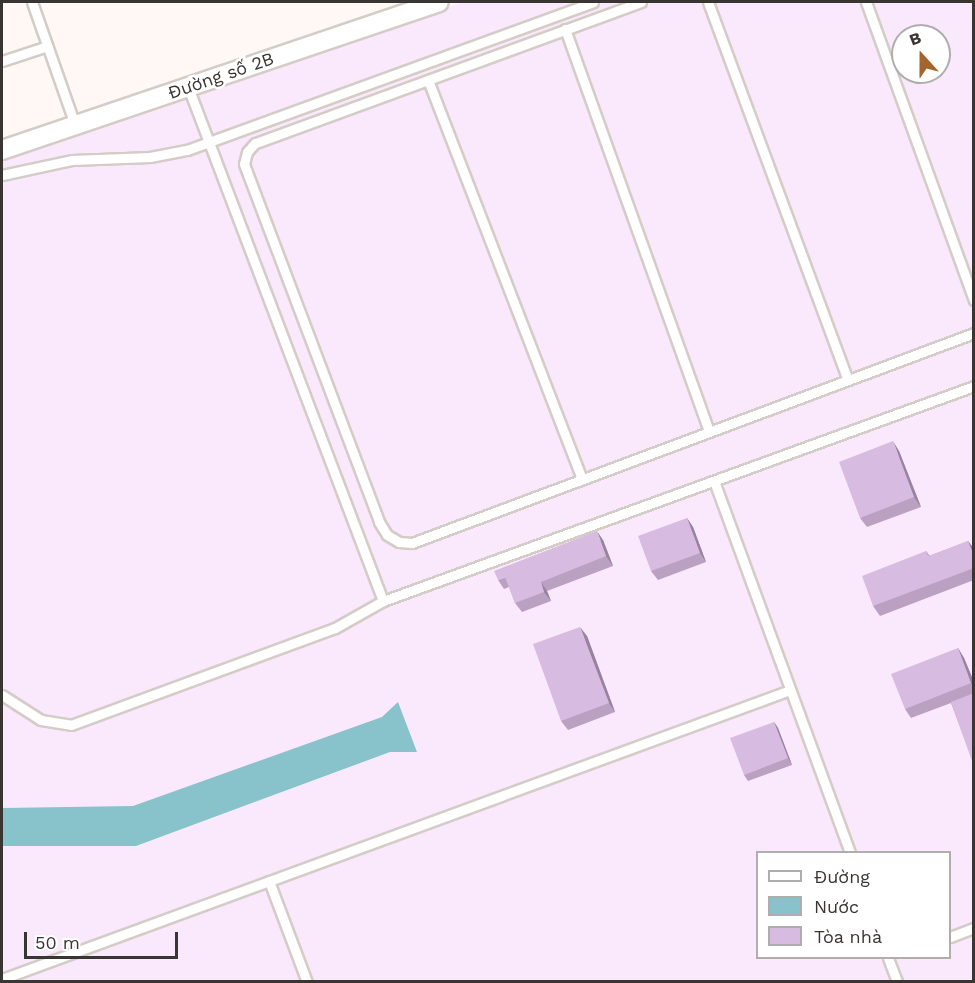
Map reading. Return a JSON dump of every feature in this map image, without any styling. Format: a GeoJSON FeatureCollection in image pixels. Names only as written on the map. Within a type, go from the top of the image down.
{"type":"FeatureCollection","features":[{"type":"Feature","properties":{"kind":"street","name":"Đường số 2B"},"geometry":{"type":"LineString","coordinates":[[2,150],[440,2]]}},
{"type":"Feature","properties":{"kind":"lane"},"geometry":{"type":"LineString","coordinates":[[33,2],[75,126]]}},
{"type":"Feature","properties":{"kind":"lane"},"geometry":{"type":"LineString","coordinates":[[2,175],[72,160],[170,155],[594,2]]}},
{"type":"Feature","properties":{"kind":"lane"},"geometry":{"type":"LineString","coordinates":[[641,2],[255,143],[244,158],[244,164],[379,522],[393,539],[412,543],[974,333]]}},
{"type":"Feature","properties":{"kind":"lane"},"geometry":{"type":"LineString","coordinates":[[708,2],[848,380]]}},
{"type":"Feature","properties":{"kind":"lane"},"geometry":{"type":"LineString","coordinates":[[866,2],[974,300]]}},
{"type":"Feature","properties":{"kind":"lane"},"geometry":{"type":"LineString","coordinates":[[565,29],[709,432]]}},
{"type":"Feature","properties":{"kind":"lane"},"geometry":{"type":"LineString","coordinates":[[2,61],[48,46]]}},
{"type":"Feature","properties":{"kind":"lane"},"geometry":{"type":"LineString","coordinates":[[428,80],[582,479]]}},
{"type":"Feature","properties":{"kind":"lane"},"geometry":{"type":"LineString","coordinates":[[188,87],[207,143],[383,601]]}},
{"type":"Feature","properties":{"kind":"lane"},"geometry":{"type":"LineString","coordinates":[[2,695],[41,720],[71,725],[335,628],[383,601],[974,386]]}},
{"type":"Feature","properties":{"kind":"lane"},"geometry":{"type":"LineString","coordinates":[[714,481],[850,851]]}},
{"type":"Feature","properties":{"kind":"lane"},"geometry":{"type":"LineString","coordinates":[[2,979],[790,690]]}},
{"type":"Feature","properties":{"kind":"lane"},"geometry":{"type":"LineString","coordinates":[[269,881],[307,981]]}},
{"type":"Feature","properties":{"kind":"lane"},"geometry":{"type":"LineString","coordinates":[[951,937],[974,928]]}},
{"type":"Feature","properties":{"kind":"lane"},"geometry":{"type":"LineString","coordinates":[[890,959],[897,981]]}},
{"type":"Feature","properties":{"kind":"shaded area"},"geometry":{"type":"Polygon","coordinates":[[[463,2],[973,2],[973,981],[2,981],[2,160],[463,2]]]}},
{"type":"Feature","properties":{"kind":"water"},"geometry":{"type":"Polygon","coordinates":[[[398,702],[417,752],[390,752],[136,846],[2,846],[2,808],[133,806],[382,717],[398,702]]]}},
{"type":"Feature","properties":{"kind":"building"},"geometry":{"type":"Polygon","coordinates":[[[893,441],[914,497],[860,518],[839,462],[893,441]]]}},
{"type":"Feature","properties":{"kind":"building"},"geometry":{"type":"Polygon","coordinates":[[[687,518],[700,553],[651,571],[638,536],[687,518]]]}},
{"type":"Feature","properties":{"kind":"building"},"geometry":{"type":"Polygon","coordinates":[[[597,531],[606,556],[541,582],[544,592],[515,603],[505,577],[498,580],[494,571],[597,531]]]}},
{"type":"Feature","properties":{"kind":"building"},"geometry":{"type":"Polygon","coordinates":[[[968,541],[974,556],[974,568],[873,606],[862,576],[926,551],[928,556],[968,541]]]}},
{"type":"Feature","properties":{"kind":"building"},"geometry":{"type":"Polygon","coordinates":[[[580,627],[609,703],[561,721],[533,644],[580,627]]]}},
{"type":"Feature","properties":{"kind":"building"},"geometry":{"type":"Polygon","coordinates":[[[958,648],[971,683],[905,709],[891,674],[958,648]]]}},
{"type":"Feature","properties":{"kind":"building"},"geometry":{"type":"Polygon","coordinates":[[[974,693],[974,763],[973,764],[951,702],[974,693]]]}},
{"type":"Feature","properties":{"kind":"building"},"geometry":{"type":"Polygon","coordinates":[[[774,722],[788,758],[744,775],[730,738],[774,722]]]}}]}
